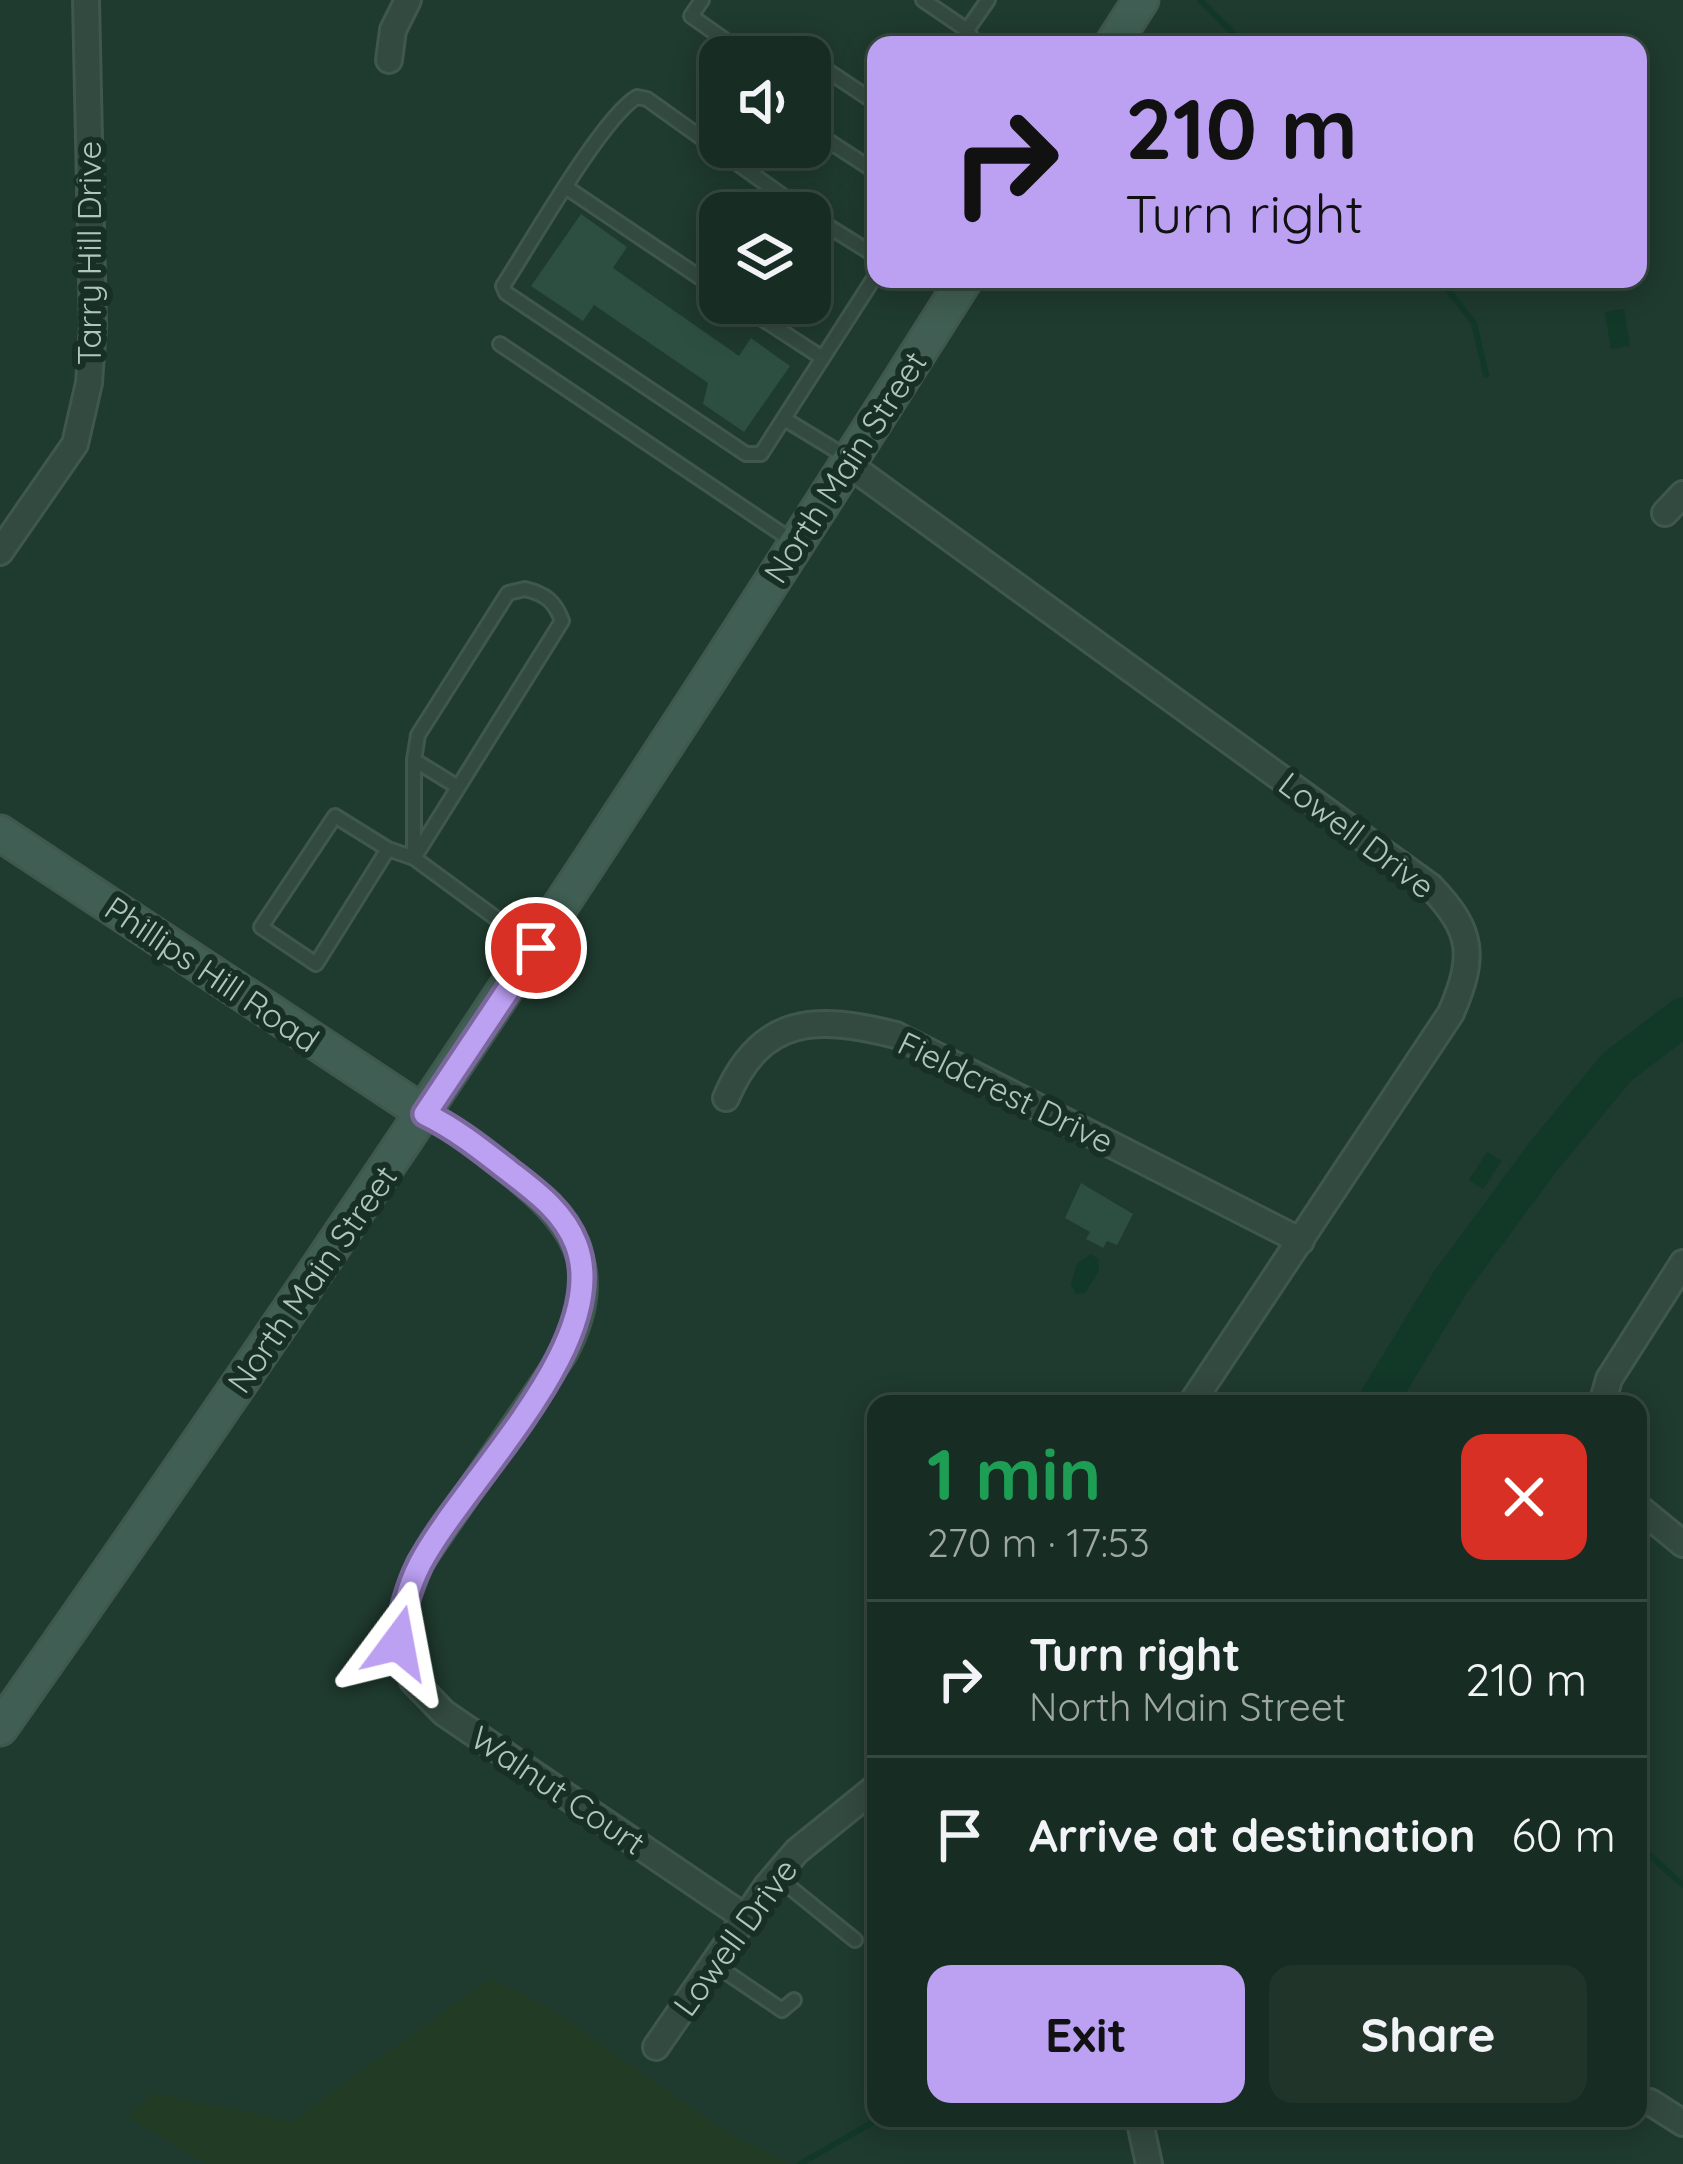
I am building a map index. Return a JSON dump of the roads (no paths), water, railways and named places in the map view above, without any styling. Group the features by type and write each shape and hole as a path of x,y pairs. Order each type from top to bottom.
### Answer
{"street":[{"name":"Tarry Hill Drive","path":"0,552 75,444 89,383 93,326 86,0"},
{"path":"389,60 393,30 408,0"},
{"path":"1118,36 1141,0"},
{"name":"North Main Street","path":"3,1718 425,1114 959,288"},
{"name":"Lowell Drive","path":"850,462 1431,887 1456,913 1468,944 1466,980 1451,1012 1197,1395"},
{"name":"Phillips Hill Road","path":"0,832 425,1114"},
{"name":"Fieldcrest Drive","path":"726,1098 738,1069 757,1046 778,1033 818,1024 859,1026 896,1035 1300,1241"},
{"name":"Walnut Court","path":"425,1114 460,1133 548,1202 575,1243 583,1293 576,1325 562,1354 421,1563 404,1602 398,1643 413,1681 444,1713 746,1918"},
{"path":"1605,1395 1609,1379 1683,1263"},
{"path":"1647,1514 1683,1544"},
{"name":"Lowell Drive","path":"656,2047 776,1876 797,1851 867,1794"},
{"path":"1650,2102 1683,2123"},
{"path":"1141,2127 1149,2164"}],"lane":[{"path":"702,0 691,16 719,36"},
{"path":"923,0 971,36"},
{"path":"967,30 988,0"},
{"path":"831,72 867,97"},
{"path":"778,192 647,99 637,97 624,104 503,286 506,293 746,454 761,454 786,420 867,288"},
{"path":"831,142 867,166"},
{"path":"567,188 699,277"},
{"path":"831,228 867,250"},
{"path":"770,324 821,357"},
{"path":"500,344 795,542"},
{"path":"786,420 850,462"},
{"path":"525,589 542,593 557,606 562,621 414,858 418,735 508,593 525,589"},
{"path":"414,760 458,787"},
{"path":"388,849 316,964 261,927 335,816 388,849 414,858 536,948"},
{"path":"776,1876 855,1940"},
{"path":"714,1964 782,2010 794,2000"}],"waterway":[{"path":"1200,0 1236,36"},
{"path":"1446,288 1474,323 1486,375"},
{"path":"1381,1395 1451,1281 1543,1157 1617,1067 1683,1017"},
{"path":"1647,1853 1683,1885"},
{"path":"800,2164 867,2125"}]}
